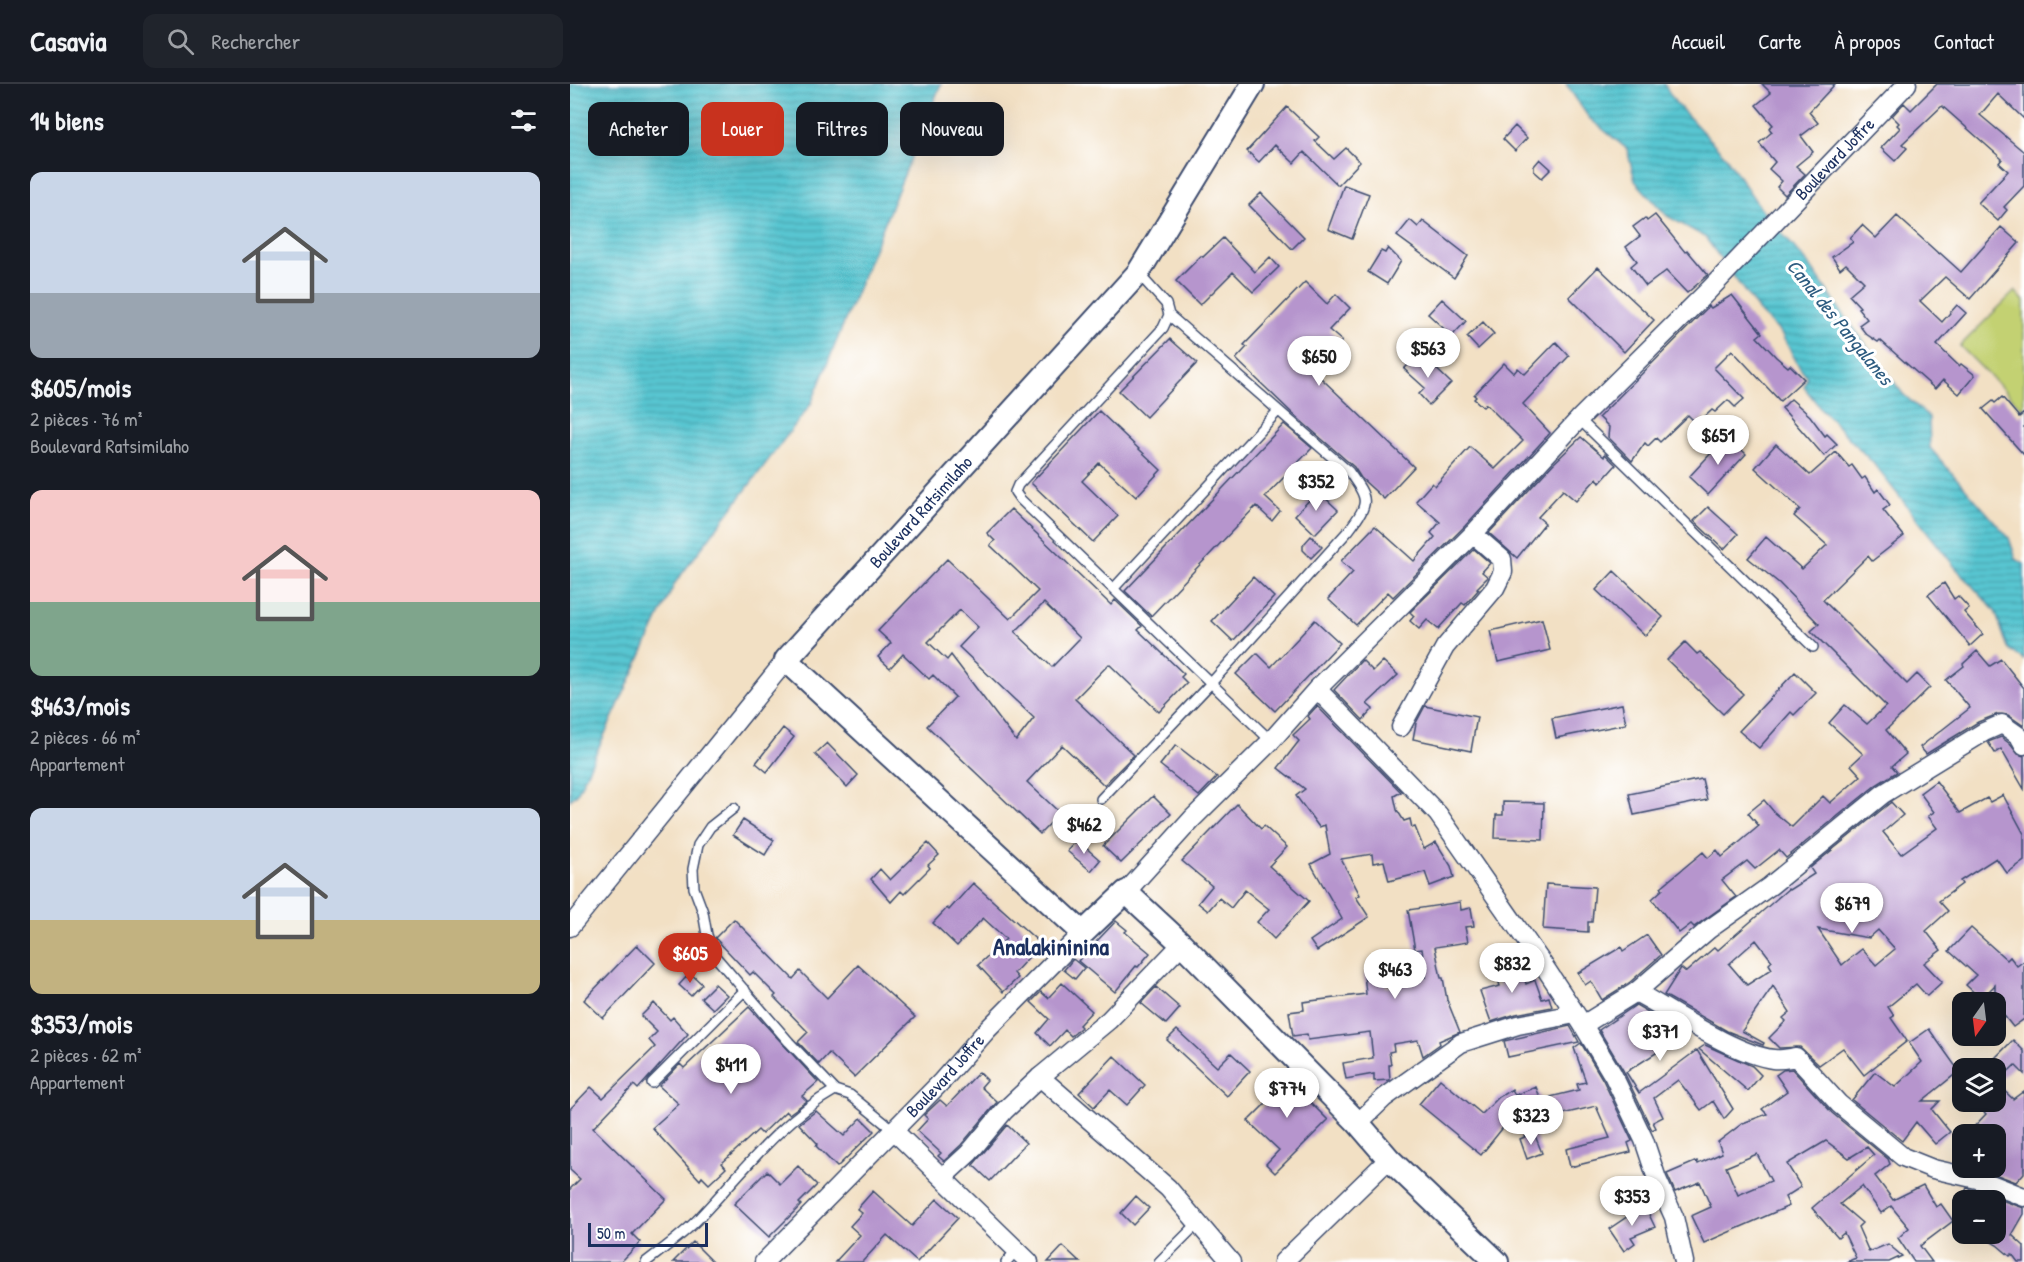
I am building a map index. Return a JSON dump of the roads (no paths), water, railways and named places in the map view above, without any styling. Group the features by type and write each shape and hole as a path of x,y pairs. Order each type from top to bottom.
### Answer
{"street":[{"name":"Boulevard Ratsimilaho","path":"570,927 786,660 1138,273 1252,84"},
{"name":"Boulevard Joffre","path":"764,1262 1083,933 1126,892 1192,819 1270,741 1366,638 1473,534 1579,419 1709,290 1786,207 1907,84"},
{"path":"1401,727 1445,648 1496,588 1503,572 1502,559 1473,534"},
{"path":"786,660 1083,933"},
{"path":"1317,689 1438,814 1579,1020 1612,1075 1644,1140 1657,1179 1674,1216 1684,1262"},
{"path":"1358,1123 1384,1098 1461,1043 1518,1025 1579,1020 1636,992 1708,930 1770,886 1882,794 1984,732 2002,724 2019,736 2024,745"},
{"path":"1126,892 1182,944 1358,1123 1389,1159 1497,1262"},
{"path":"943,1177 969,1153 1004,1111 1040,1077 1109,1020 1182,944"},
{"path":"1636,992 1731,1044 1756,1055 1775,1059 1796,1057 1839,1104 1903,1157 1933,1168 1981,1180 2024,1197"},
{"path":"1040,1077 1168,1188 1231,1262"},
{"path":"893,1130 943,1177 1017,1258"},
{"path":"1283,1262 1389,1159"}],"lane":[{"path":"1101,800 1212,682 1349,530 1364,510 1364,493 1349,472 1169,315 1166,304 1138,273"},
{"path":"1169,315 1163,328 1018,485 1016,492 1020,499 1212,682 1270,741"},
{"path":"1114,588 1278,411"},
{"path":"1579,419 1813,647"},
{"path":"734,808 710,827 698,845 693,869 694,888 714,955 789,1042 835,1090 850,1095 893,1130"},
{"path":"652,1083 746,990"},
{"path":"646,1262 697,1220 775,1136 818,1100 835,1090"},
{"path":"1159,1262 1198,1224"}],"water":[{"path":"570,84 941,84 934,102 900,102 900,156 912,156 811,404 675,583 577,794 570,800"},
{"name":"Canal des Pangalanes","path":"1566,84 1664,84 1675,102 1726,157 1761,209 1811,267 1903,394 1929,417 1930,448 2009,538 2016,559 2024,564 2024,660 2008,648 1995,611 1955,567 1873,463 1822,410 1804,387 1807,377 1780,332 1761,314 1705,237 1667,216 1635,181 1627,149 1589,118"}],"district":[{"name":"Analakininina","path":"1051,947"}]}
